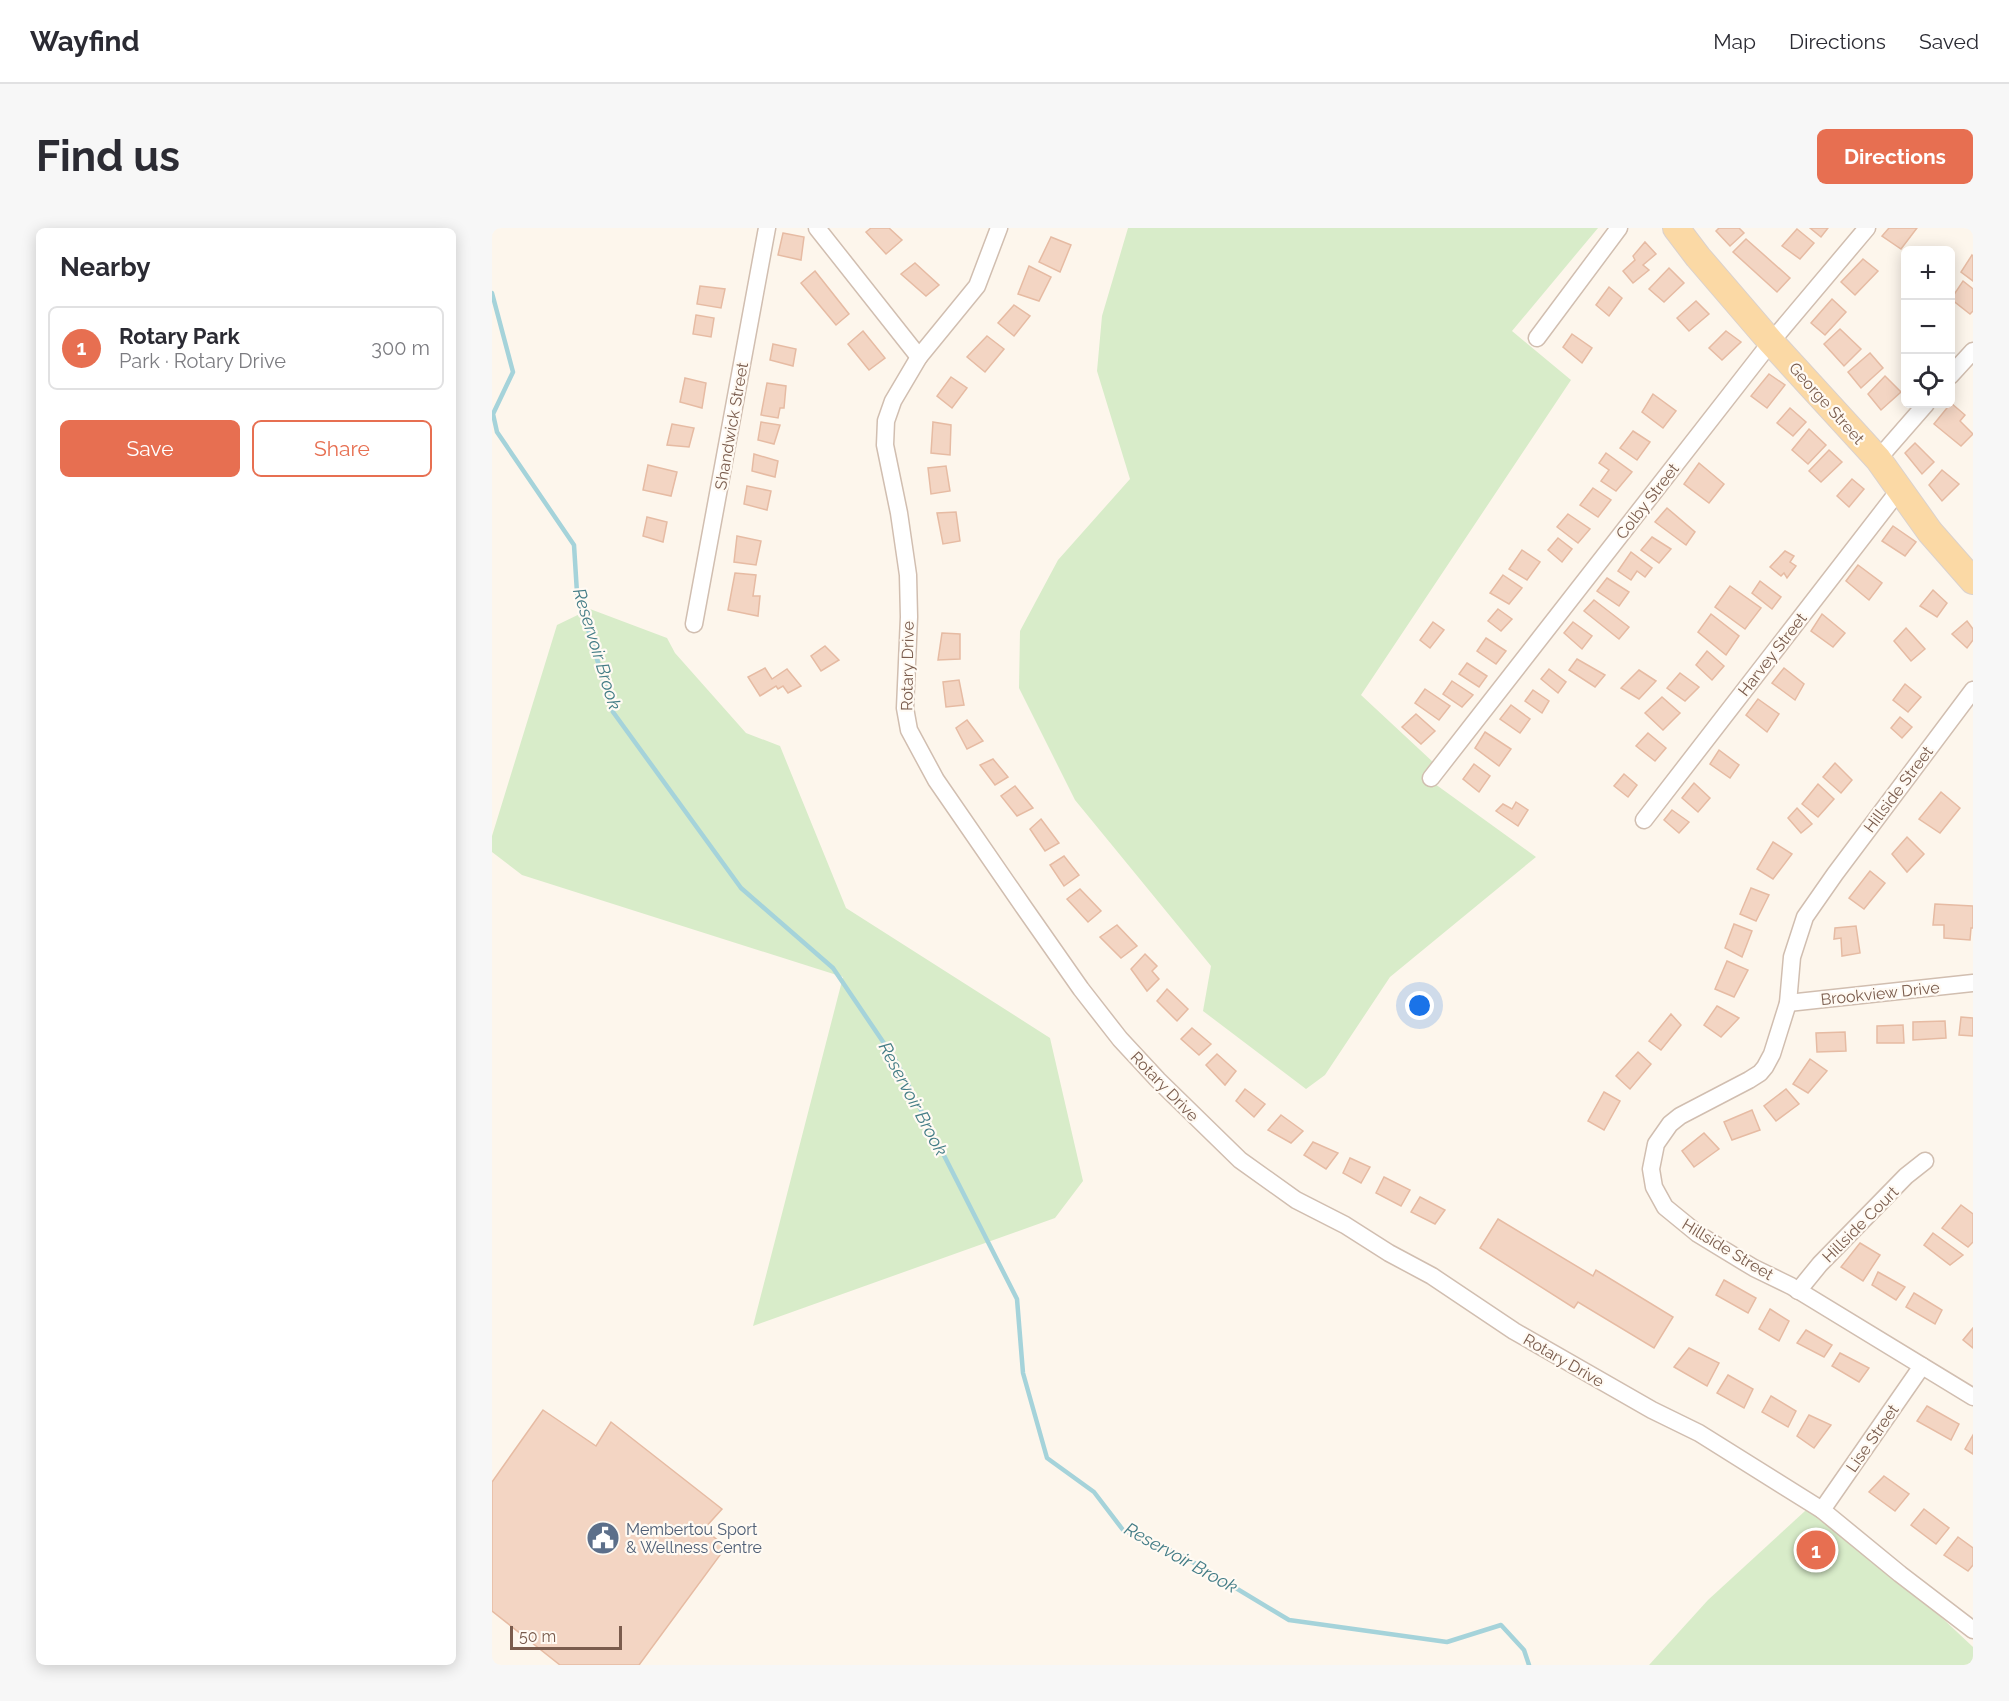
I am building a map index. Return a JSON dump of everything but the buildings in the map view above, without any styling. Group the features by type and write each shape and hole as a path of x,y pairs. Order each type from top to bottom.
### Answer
{"main road":[{"name":"George Street","path":"1676,228 1771,342 1878,459 1930,532 1973,581"}],"street":[{"name":"Shandwick Street","path":"694,624 767,228"},
{"path":"817,228 920,357"},
{"name":"Rotary Drive","path":"999,228 977,286 920,357 890,408 884,435 908,575 906,719 913,739 936,780 1098,1011 1146,1068 1240,1160 1279,1189 1431,1276 1520,1335 1652,1410 1699,1433 1822,1510 1973,1630"},
{"path":"1537,338 1620,228"},
{"name":"Colby Street","path":"1431,778 1771,342 1867,228"},
{"path":"1955,371 1973,351"},
{"path":"1878,459 1923,408"},
{"name":"Harvey Street","path":"1644,820 1900,489"},
{"name":"Hillside Street","path":"1973,690 1805,917 1792,957 1788,1003 1772,1054 1765,1067 1743,1084 1680,1116 1670,1124 1656,1144 1651,1169 1656,1191 1672,1214 1726,1252 1798,1291 1973,1397"},
{"name":"Brookview Drive","path":"1788,1003 1973,984"},
{"name":"Hillside Court","path":"1798,1291 1820,1264 1906,1176 1925,1161"},
{"name":"Lise Street","path":"1822,1510 1922,1366"}],"green space":[{"path":"1128,228 1598,228 1512,331 1571,380 1361,695 1434,763 1424,776 1536,857 1390,977 1325,1075 1306,1089 1203,1011 1211,966 1075,800 1019,688 1020,631 1058,560 1130,479 1097,371 1102,316"},
{"path":"590,609 667,638 675,653 746,733 780,746 846,908 1050,1038 1083,1181 1055,1218 753,1326 843,977 522,875 492,852 492,836 557,625"},
{"path":"1817,1500 1973,1647 1973,1665 1649,1665 1708,1600"}],"waterway":[{"name":"Reservoir Brook","path":"492,293 513,372 493,414 497,432 574,545 577,593 613,712 741,888 833,968 896,1061 1017,1299 1023,1373 1047,1458 1094,1492 1123,1530 1181,1555 1289,1620 1447,1642 1501,1625 1524,1650 1529,1665"}],"place":[{"name":"Membertou Sport & Wellness Centre","path":"603,1538"},
{"name":"Rotary Park","path":"1816,1550"}]}
